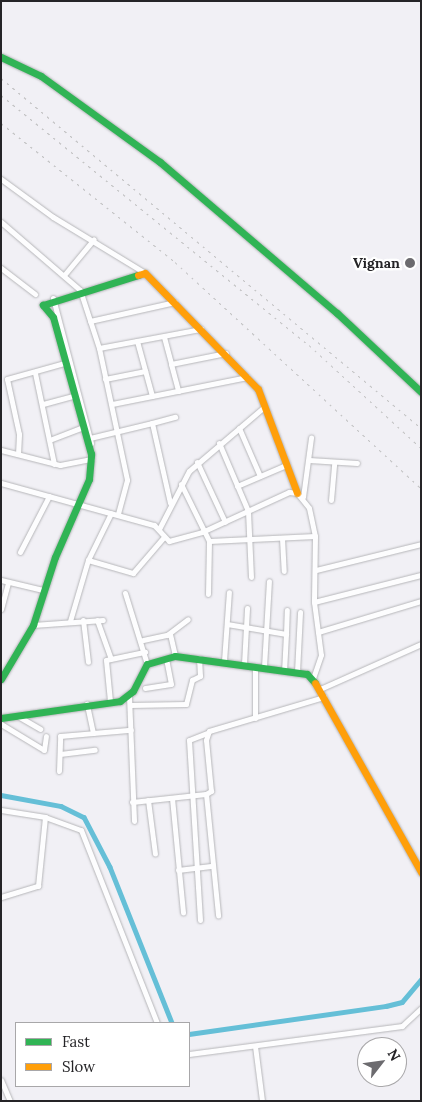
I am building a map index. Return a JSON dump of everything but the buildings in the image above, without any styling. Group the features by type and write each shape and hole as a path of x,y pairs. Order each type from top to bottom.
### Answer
{"street":[{"path":"1,57 41,76 160,162 337,313 421,392"},
{"path":"2,181 53,217 94,239 144,273 204,329 226,353 246,377 265,406 286,465 300,495 315,536 316,570 314,602 321,655 313,678"},
{"path":"1,222 65,274 80,290 99,348 118,431 128,486 118,514"},
{"path":"65,274 94,239"},
{"path":"1,268 35,294"},
{"path":"1,679 33,625 43,590 82,504 91,456 90,438 64,363 53,317 44,305 54,298 144,273"},
{"path":"54,298 82,428 91,456"},
{"path":"90,321 176,302"},
{"path":"99,348 204,329"},
{"path":"164,337 178,391"},
{"path":"137,342 152,396"},
{"path":"171,364 226,353"},
{"path":"18,454 19,434 4,379 35,373 64,363"},
{"path":"106,379 145,371"},
{"path":"35,373 52,439 54,464"},
{"path":"112,404 246,377"},
{"path":"43,404 76,395"},
{"path":"159,529 170,502 197,462 265,406"},
{"path":"90,438 175,417"},
{"path":"152,423 170,502"},
{"path":"52,439 82,428"},
{"path":"239,428 260,476"},
{"path":"300,495 309,460 311,438"},
{"path":"219,443 248,511 251,577"},
{"path":"1,450 54,464 91,456"},
{"path":"309,460 358,462"},
{"path":"197,462 225,522"},
{"path":"331,500 334,462"},
{"path":"237,486 286,465"},
{"path":"1,483 118,514 159,529 163,538"},
{"path":"181,484 202,532 209,541 208,594"},
{"path":"163,538 173,540 202,532 289,492 300,495"},
{"path":"20,552 49,496"},
{"path":"70,621 88,560 111,512"},
{"path":"209,541 315,536"},
{"path":"88,560 133,573 163,538"},
{"path":"282,538 284,571"},
{"path":"316,570 421,544"},
{"path":"314,602 421,576"},
{"path":"1,580 43,590"},
{"path":"264,667 269,581"},
{"path":"1,608 8,582"},
{"path":"224,662 229,592"},
{"path":"125,593 143,640 147,664 129,696 134,821"},
{"path":"318,632 421,601"},
{"path":"244,664 248,608"},
{"path":"284,670 287,610"},
{"path":"297,672 300,612"},
{"path":"143,640 170,634 188,619"},
{"path":"83,620 88,662"},
{"path":"33,625 100,620 111,659"},
{"path":"227,624 286,634"},
{"path":"170,634 175,656"},
{"path":"320,689 421,644"},
{"path":"110,701 105,665 111,659 145,652"},
{"path":"147,664 175,656 199,658 297,672 313,678 421,872"},
{"path":"145,688 171,684 166,658"},
{"path":"130,705 186,704 192,680 200,676 199,658"},
{"path":"255,666 255,718"},
{"path":"1,718 87,703 110,701 129,696"},
{"path":"200,920 190,796 189,740 324,697"},
{"path":"87,703 94,733"},
{"path":"16,715 40,729"},
{"path":"1,724 44,750 46,736"},
{"path":"59,771 60,736 131,730"},
{"path":"132,802 206,794 211,791 207,733"},
{"path":"60,754 95,750"},
{"path":"206,794 218,915"},
{"path":"172,798 183,912"},
{"path":"148,800 155,854"},
{"path":"1,810 45,817 72,824 86,835 157,1022"},
{"path":"1,896 38,886 45,817"},
{"path":"178,870 213,866"},
{"path":"190,1054 402,1026 421,1008"},
{"path":"255,1046 262,1101"},
{"path":"1,1080 10,1101"}],"waterway":[{"path":"1,795 61,806 84,817 110,867 172,1022"},
{"path":"190,1034 386,1006 402,1002 421,979"}],"railway":[{"path":"1,78 421,428"},
{"path":"1,95 309,345 421,448"},
{"path":"1,123 175,262 421,488"}],"traffic: fast":[{"path":"1,57 41,76 160,162 337,313 421,392"},
{"path":"1,679 33,625 55,557 89,479 91,454 53,317 43,305 138,275"},
{"path":"1,718 120,701 133,691 147,664 175,656 307,674 315,683"}],"traffic: slow":[{"path":"138,275 145,273 258,389 297,493"},
{"path":"315,683 421,872"}],"place":[{"name":"Vignan","path":"410,263"}]}
